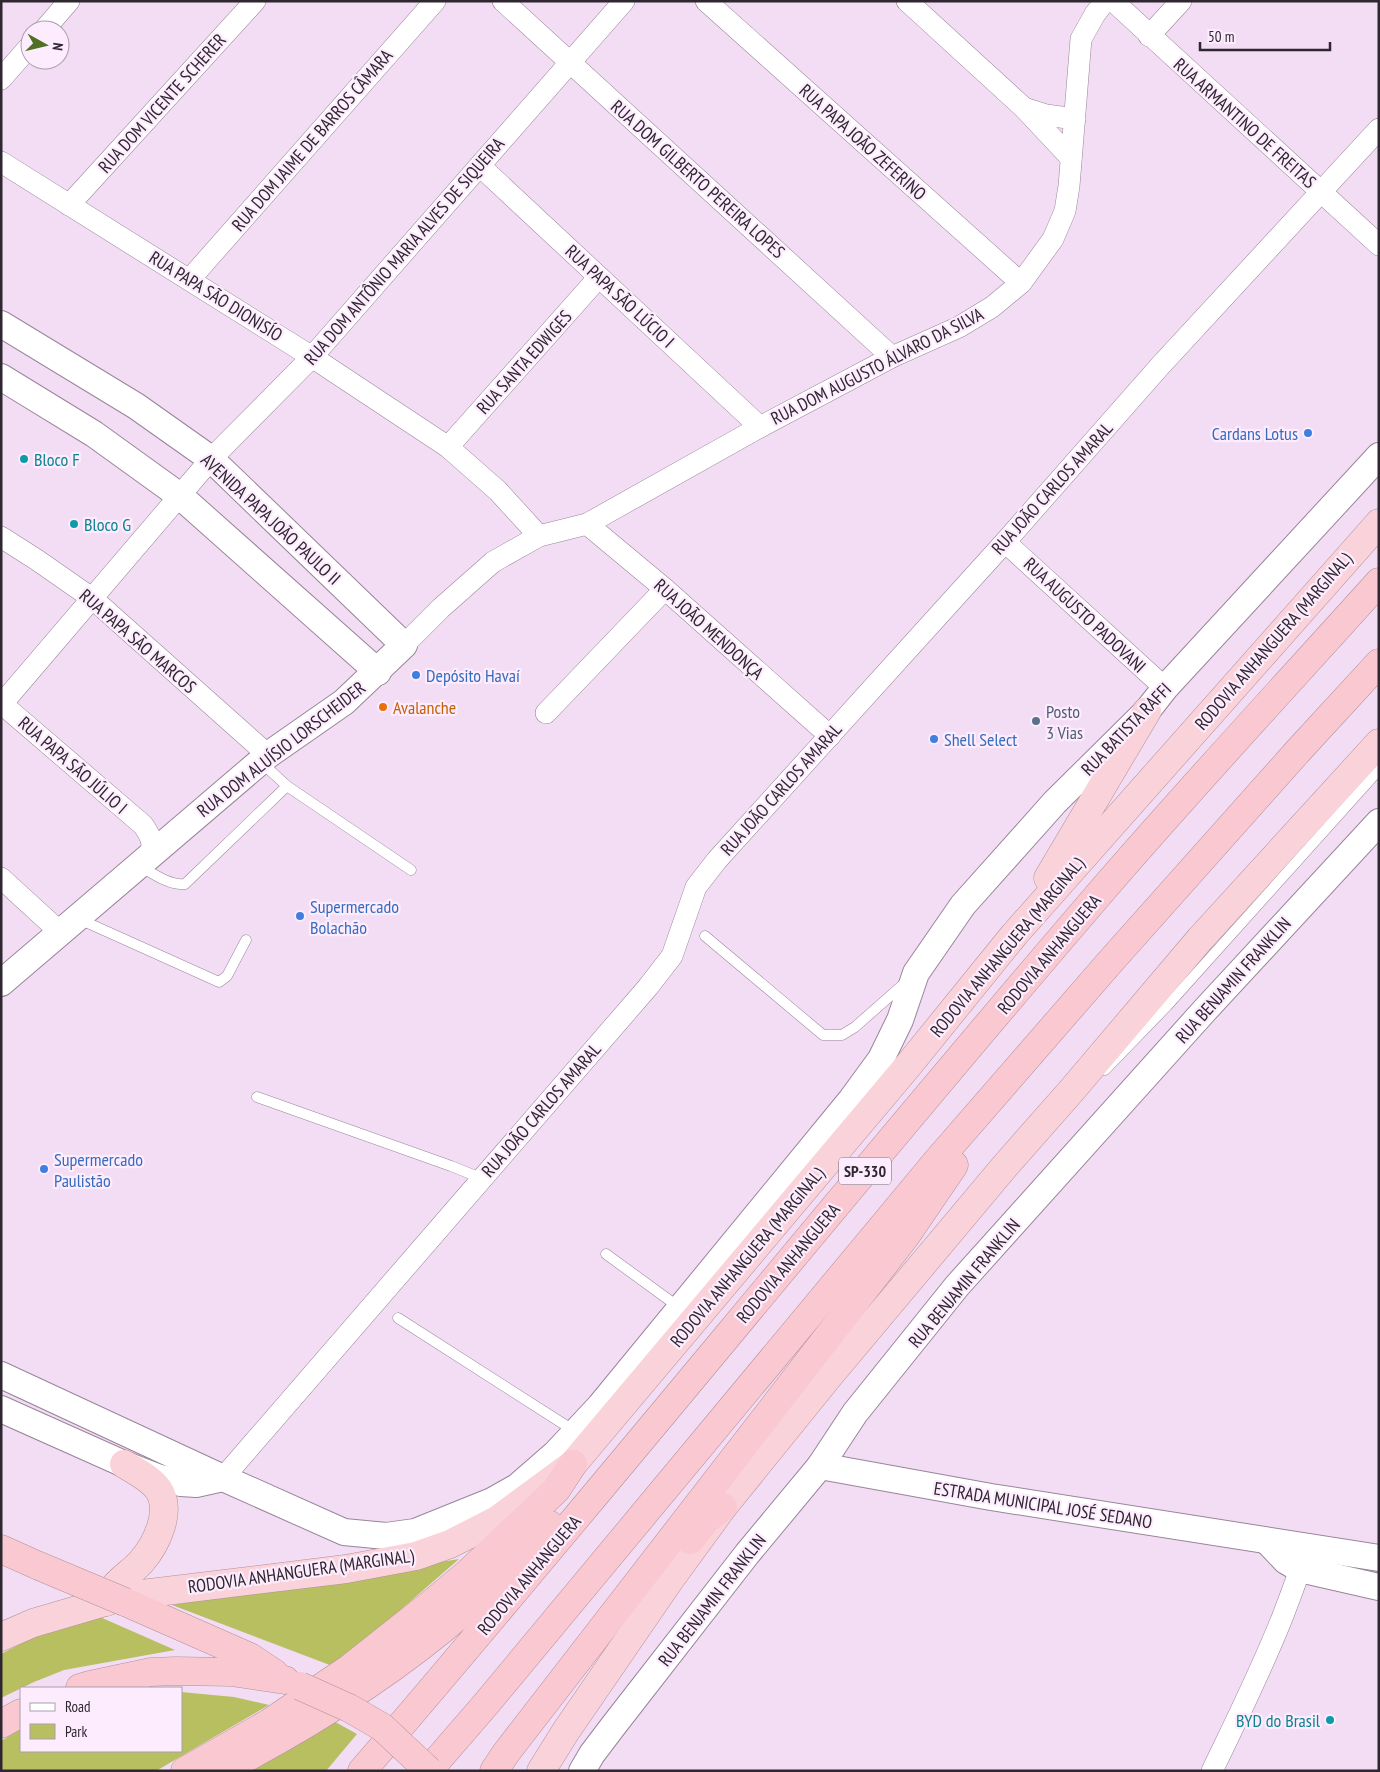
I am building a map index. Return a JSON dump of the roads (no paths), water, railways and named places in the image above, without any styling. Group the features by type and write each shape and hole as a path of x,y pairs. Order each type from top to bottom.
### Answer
{"highway":[{"name":"RODOVIA ANHANGUERA (MARGINAL)","path":"1,1637 33,1623 125,1596 346,1569 416,1556 450,1544 497,1520 573,1464 907,1067 1014,934 1379,523"},
{"name":"RODOVIA ANHANGUERA","path":"362,1771 495,1616 669,1405 1107,885 1379,582"},
{"name":"SP-330","path":"429,1771 937,1161 1298,750 1379,663"},
{"path":"1014,934 1148,711"},
{"path":"541,1771 669,1581 723,1507 1005,1166 1200,939 1379,744"},
{"path":"494,1771 512,1745 905,1237 966,1148 1110,962"},
{"path":"221,1771 258,1752 363,1688 420,1648 466,1610 669,1405"},
{"path":"106,1602 113,1587 140,1563 153,1546 160,1530 164,1512 159,1490 154,1484 124,1464"},
{"path":"185,1771 269,1723 350,1668 469,1572 556,1490 573,1464"},
{"path":"516,1771 682,1549 707,1519 723,1507"},
{"path":"1,1549 250,1657 285,1680 349,1708 382,1727 429,1771"},
{"path":"83,1687 151,1672 176,1671 231,1672 285,1680"},
{"path":"1,1724 20,1714"}],"street":[{"path":"52,20 68,1"},
{"name":"RUA DOM VICENTE SCHERER","path":"69,204 255,1"},
{"name":"RUA DOM JAIME DE BARROS CÂMARA","path":"190,279 435,1"},
{"name":"RUA DOM GILBERTO PEREIRA LOPES","path":"503,1 892,357"},
{"name":"RUA DOM ANTÔNIO MARIA ALVES DE SIQUEIRA","path":"2,705 211,459 312,357 624,1"},
{"name":"RUA PAPA JOÃO ZEFERINO","path":"706,1 1021,283"},
{"path":"907,1 1024,108 1071,158"},
{"name":"RUA DOM AUGUSTO ÁLVARO DA SILVA","path":"539,536 587,524 760,427 892,357 958,327 992,307 1021,283 1053,239 1065,211 1081,39 1091,20 1105,1"},
{"name":"RUA ARMANTINO DE FREITAS","path":"1113,1 1379,245"},
{"path":"1149,36 1181,1"},
{"path":"1,79 20,57"},
{"path":"1024,108 1046,115 1075,119"},
{"name":"RUA JOÃO CARLOS AMARAL","path":"223,1478 481,1178 648,988 672,956 696,887 717,860 1005,542 1167,359 1379,128"},
{"name":"RUA PAPA SÃO DIONISÍO","path":"1,162 190,279 448,447 498,491 539,536"},
{"name":"RUA PAPA SÃO LÚCIO I","path":"480,166 760,427"},
{"name":"RUA SANTA EDWIGES","path":"448,447 599,276"},
{"name":"AVENIDA PAPA JOÃO PAULO II","path":"1,324 136,406 211,459 404,645"},
{"path":"1,377 94,434 180,496 378,672"},
{"name":"RUA BATISTA RAFFI","path":"1,1375 344,1532 386,1536 415,1532 492,1501 517,1487 577,1432 600,1406 851,1100 881,1059 900,1020 916,973 963,905 1056,802 1148,711 1165,688 1379,456"},
{"name":"RUA JOÃO MENDONÇA","path":"587,524 665,589 830,736"},
{"name":"RUA DOM ALUÍSIO LORSCHEIDER","path":"1,983 264,758 344,702 378,672 441,608 493,562 539,536"},
{"name":"RUA PAPA SÃO MARCOS","path":"1,537 93,599 264,758"},
{"name":"RUA AUGUSTO PADOVANI","path":"1005,542 1165,688"},
{"path":"546,713 665,589"},
{"name":"RUA PAPA SÃO JÚLIO I","path":"2,705 143,825 151,835 152,842 145,860"},
{"name":"RUA BENJAMIN FRANKLIN","path":"582,1771 614,1725 741,1562 820,1466 855,1413 957,1286 1205,1010 1379,822"},
{"name":"RUA PAPA SÃO JÚLIO I","path":"143,825 158,832 174,834"},
{"path":"1,878 69,925"},
{"path":"1,1409 160,1478 196,1484 223,1478"},
{"name":"ESTRADA MUNICIPAL JOSÉ SEDANO","path":"820,1466 991,1497 1267,1541 1286,1561 1303,1558 1379,1558"},
{"path":"1212,1771 1274,1639 1303,1558"},
{"name":"ESTRADA MUNICIPAL JOSÉ SEDANO","path":"1303,1558 1379,1587"}],"lane":[{"path":"264,758 287,786 411,870"},
{"path":"1072,1090 1107,1069 1168,1006 1379,770"},
{"path":"145,860 156,875 178,885 185,884 287,786"},
{"path":"69,925 219,982 227,976 246,940"},
{"path":"705,936 823,1035 842,1035 855,1027 916,973"},
{"path":"257,1098 481,1178"},
{"path":"606,1254 680,1308"},
{"path":"398,1318 577,1432"}],"place":[{"name":"Cardans Lotus","path":"1308,433"},
{"name":"Bloco F","path":"24,459"},
{"name":"Bloco G","path":"74,524"},
{"name":"Depósito Havaí","path":"416,675"},
{"name":"Avalanche","path":"383,707"},
{"name":"Posto 3 Vias","path":"1036,721"},
{"name":"Shell Select","path":"934,739"},
{"name":"Supermercado Bolachão","path":"300,916"},
{"name":"Supermercado Paulistão","path":"44,1169"},
{"name":"BYD do Brasil","path":"1330,1720"}]}
